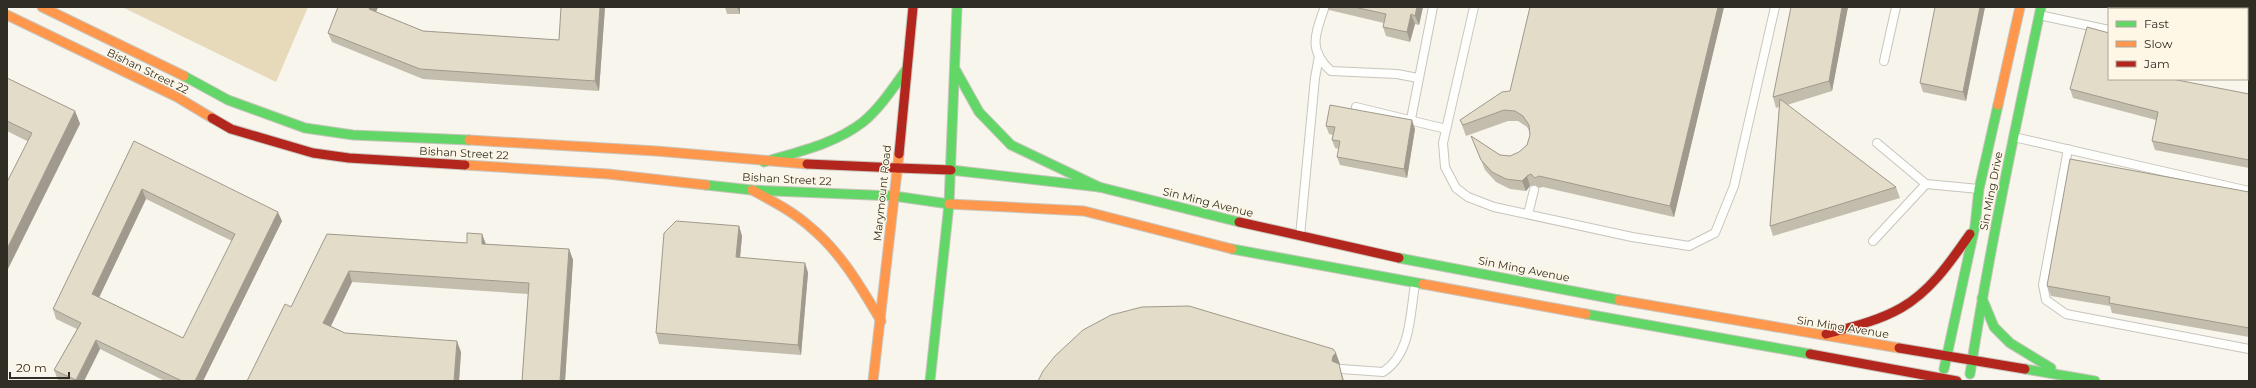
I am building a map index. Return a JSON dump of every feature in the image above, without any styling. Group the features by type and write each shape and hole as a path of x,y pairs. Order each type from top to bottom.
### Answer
{"main road":[{"name":"Bishan Street 22","path":"42,7 188,78 228,100 305,128 353,135 657,151 764,162 951,170"},
{"name":"Marymount Road","path":"873,381 898,168 913,7"},
{"path":"930,381 949,204 957,7"},
{"name":"Sin Ming Drive","path":"1968,381 1973,360 1982,297 1991,191 2030,10"},
{"name":"Sin Ming Drive","path":"1942,378 1975,226 1991,191 2030,10"},
{"name":"Bishan Street 22","path":"7,15 177,97 231,129 313,153 350,158 615,174 752,190 894,196 949,204"},
{"path":"955,69 979,112 1011,145 1099,187"},
{"path":"764,162 819,144 856,127 883,101 906,70"},
{"name":"Sin Ming Avenue","path":"951,170 1099,187 1300,237 1471,272 1821,336 2095,381"},
{"path":"752,190 798,216 829,246 856,281 881,321"},
{"path":"949,204 1084,212 1241,250 1957,381"},
{"path":"1821,336 1880,317 1912,301 1947,265 1975,226"},
{"path":"1982,297 1989,319 2010,343 2048,367 2073,378"}],"lane":[{"path":"1411,119 1433,7"},
{"path":"1474,7 1443,143 1445,167 1456,188 1480,202 1528,214 1632,237 1689,246 1715,233 1734,186 1775,7"},
{"path":"1884,60 1896,7"},
{"path":"1324,9 1315,36 1316,52 1329,69 1334,72 1397,74 1418,78"},
{"path":"2030,10 2108,30"},
{"path":"1300,237 1315,78 1319,56"},
{"path":"1356,107 1411,119 1446,129"},
{"path":"2003,134 2249,191"},
{"path":"1877,143 1926,184 1991,191"},
{"path":"2068,149 2043,285 2046,300 2066,314 2249,349"},
{"path":"1873,241 1926,184"},
{"path":"1528,214 1534,190"},
{"path":"1341,369 1383,372 1397,360 1403,349 1415,282"}],"shaded area":[{"path":"122,7 308,7 276,82"}],"building":[{"path":"338,7 370,7 369,9 423,31 559,40 561,7 600,7 595,81 420,69 328,33"},
{"path":"1354,7 1417,7 1415,16 1411,14 1407,32 1383,27 1386,14"},
{"path":"1530,7 1718,7 1670,206 1539,176 1535,178 1531,174 1522,181 1506,179 1492,172 1481,160 1471,136 1500,155 1510,156 1519,152 1527,145 1530,135 1529,125 1523,116 1515,111 1504,110 1463,125 1460,120 1502,92 1510,91"},
{"path":"1791,7 1842,7 1829,81 1773,97"},
{"path":"1935,7 1980,7 1963,92 1920,83"},
{"path":"2127,7 2249,7 2249,30 2248,8"},
{"path":"2087,27 2108,33 2108,80 2177,80 2249,94 2249,160 2152,141 2158,112 2070,89"},
{"path":"7,78 75,111 7,249 7,182 32,133 7,121"},
{"path":"1780,99 1896,187 1770,226"},
{"path":"1330,105 1412,120 1404,169 1337,157 1340,141 1332,140 1335,127 1326,126"},
{"path":"134,141 278,212 195,381 182,381 96,340 76,380 54,370 81,323 53,309","holes":["142,189 235,234 183,338 92,294"]},
{"path":"2070,159 2249,192 2249,328 2109,303 2110,297 2047,286"},
{"path":"676,221 739,226 736,257 805,263 798,345 656,333 664,233"},
{"path":"467,233 482,234 482,244 569,249 560,381 522,381 529,283 349,271 323,323 345,333 457,341 454,381 247,381 285,304 291,307 327,234 467,243"},
{"path":"1189,306 1333,349 1336,353 1333,356 1332,361 1339,364 1343,381 1038,381 1043,371 1055,356 1083,330 1111,315 1142,307"}],"traffic: fast":[{"path":"930,381 949,204 957,7"},
{"path":"1970,374 1994,236 2041,7"},
{"path":"955,69 979,112 1011,145 1099,187"},
{"path":"764,162 828,142 852,130 863,122 886,98 906,70"},
{"path":"184,76 228,100 305,128 353,135 469,140"},
{"path":"1944,369 1975,226 1979,189 1998,105"},
{"path":"951,170 1099,187 1239,222"},
{"path":"706,185 752,190 894,196"},
{"path":"894,196 949,204"},
{"path":"1232,249 1423,284"},
{"path":"1399,258 1619,300"},
{"path":"1982,298 1994,327 2010,343 2051,368"},
{"path":"1586,314 1810,354"},
{"path":"2025,369 2095,381"}],"traffic: slow":[{"path":"42,7 184,76"},
{"path":"1998,105 2020,7"},
{"path":"7,15 177,97 212,118"},
{"path":"469,140 656,151 807,164"},
{"path":"873,381 899,154"},
{"path":"465,165 608,174 706,185"},
{"path":"752,190 782,206 796,216 831,247 866,295 881,321"},
{"path":"949,204 1084,211 1232,249"},
{"path":"1423,284 1586,314"},
{"path":"1619,300 1899,348"}],"traffic: jam":[{"path":"899,154 913,7"},
{"path":"212,118 231,129 313,153 349,158 465,165"},
{"path":"807,164 898,168"},
{"path":"898,168 951,170"},
{"path":"1239,222 1399,258"},
{"path":"1826,334 1883,317 1912,301 1940,275 1970,234"},
{"path":"1899,348 2025,369"},
{"path":"1810,354 1957,381"}]}
